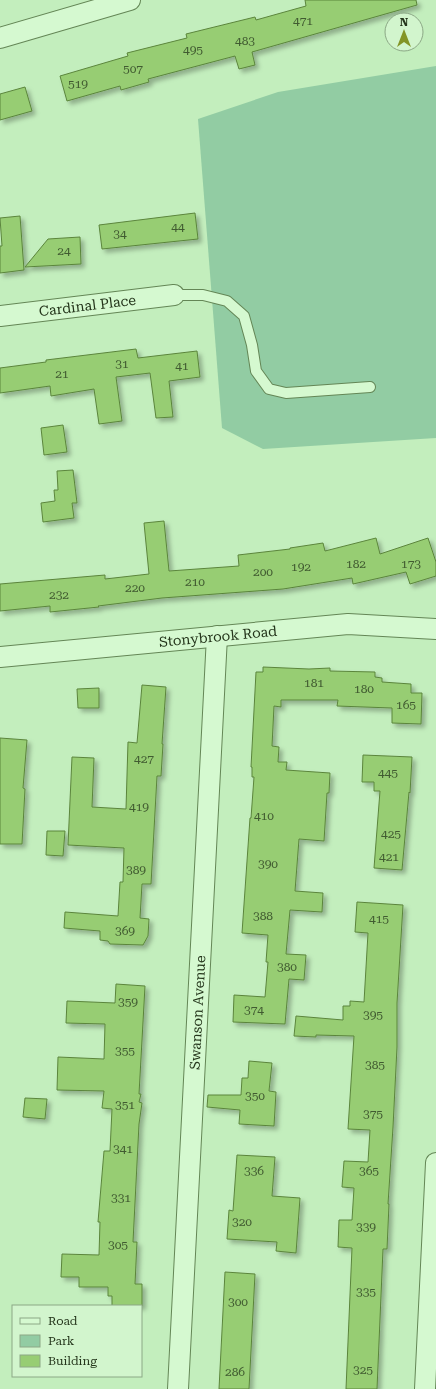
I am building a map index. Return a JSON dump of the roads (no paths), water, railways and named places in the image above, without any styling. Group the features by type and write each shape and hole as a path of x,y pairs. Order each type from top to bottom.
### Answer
{"street":[{"path":"0,38 130,0"},
{"name":"Cardinal Place","path":"0,316 174,295"},
{"name":"Stonybrook Road","path":"0,657 348,624 436,629"},
{"name":"Swanson Avenue","path":"178,1389 217,636"},
{"path":"424,1389 436,1163"}],"lane":[{"path":"174,295 203,295 227,301 244,316 252,345 256,371 269,388 286,393 370,387"}]}
